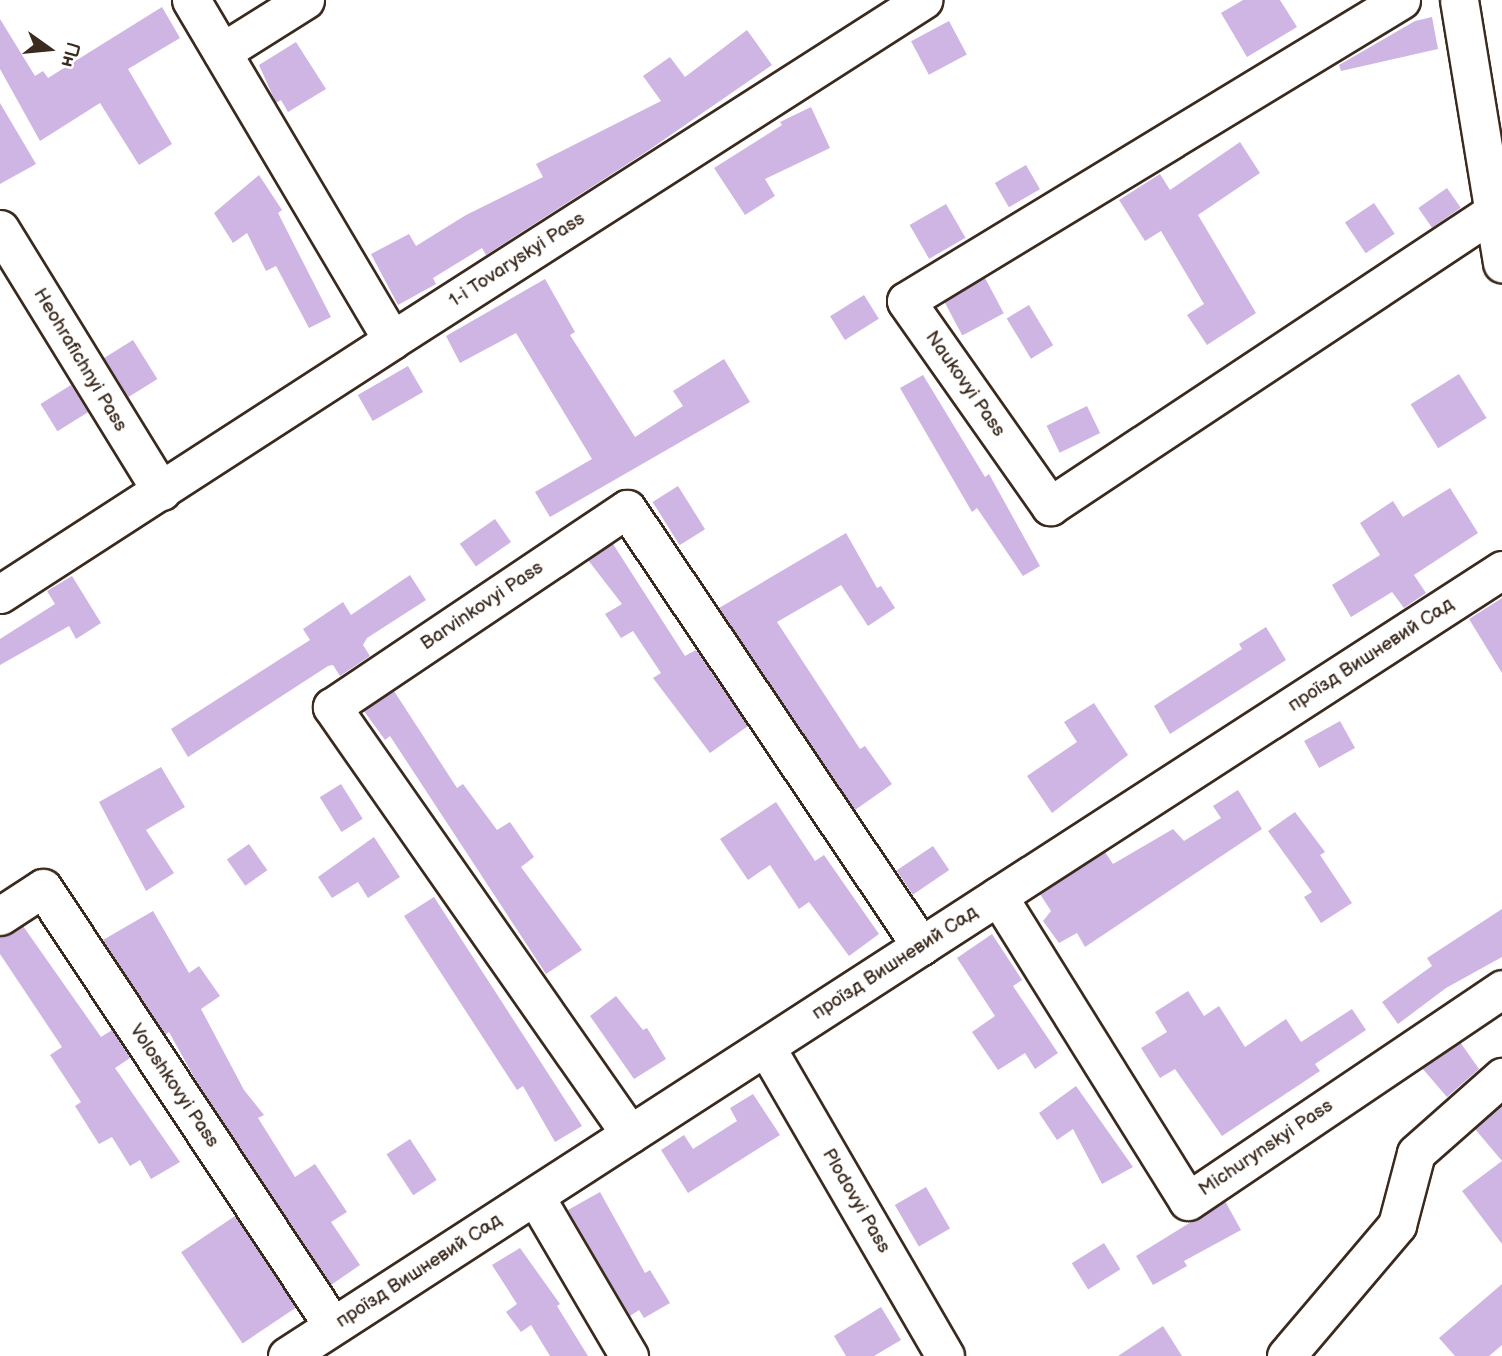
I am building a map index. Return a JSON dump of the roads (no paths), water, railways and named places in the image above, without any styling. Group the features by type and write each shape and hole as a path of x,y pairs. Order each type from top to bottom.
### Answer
{"street":[{"path":"0,594 392,340 191,0"},
{"path":"222,52 305,0"},
{"name":"1-i Tovaryskyi Pass","path":"392,340 923,0"},
{"name":"Naukovyi Pass","path":"1401,0 906,301 1050,506 1493,212"},
{"path":"1459,0 1490,113 1493,212 1502,260"},
{"name":"Heohrafichnyi Pass","path":"0,229 160,491"},
{"name":"Barvinkovyi Pass","path":"630,1134 332,707 626,509 921,946"},
{"name":"проїзд Вишневий Сад","path":"288,1356 1502,570"},
{"name":"Voloshkovyi Pass","path":"0,916 43,888 333,1326"},
{"name":"Michurynskyi Pass","path":"998,896 1188,1200 1502,989"},
{"name":"Plodovyi Pass","path":"765,1047 946,1356"},
{"path":"1286,1356 1397,1225 1416,1153 1502,1076"},
{"path":"535,1196 629,1356"}]}
